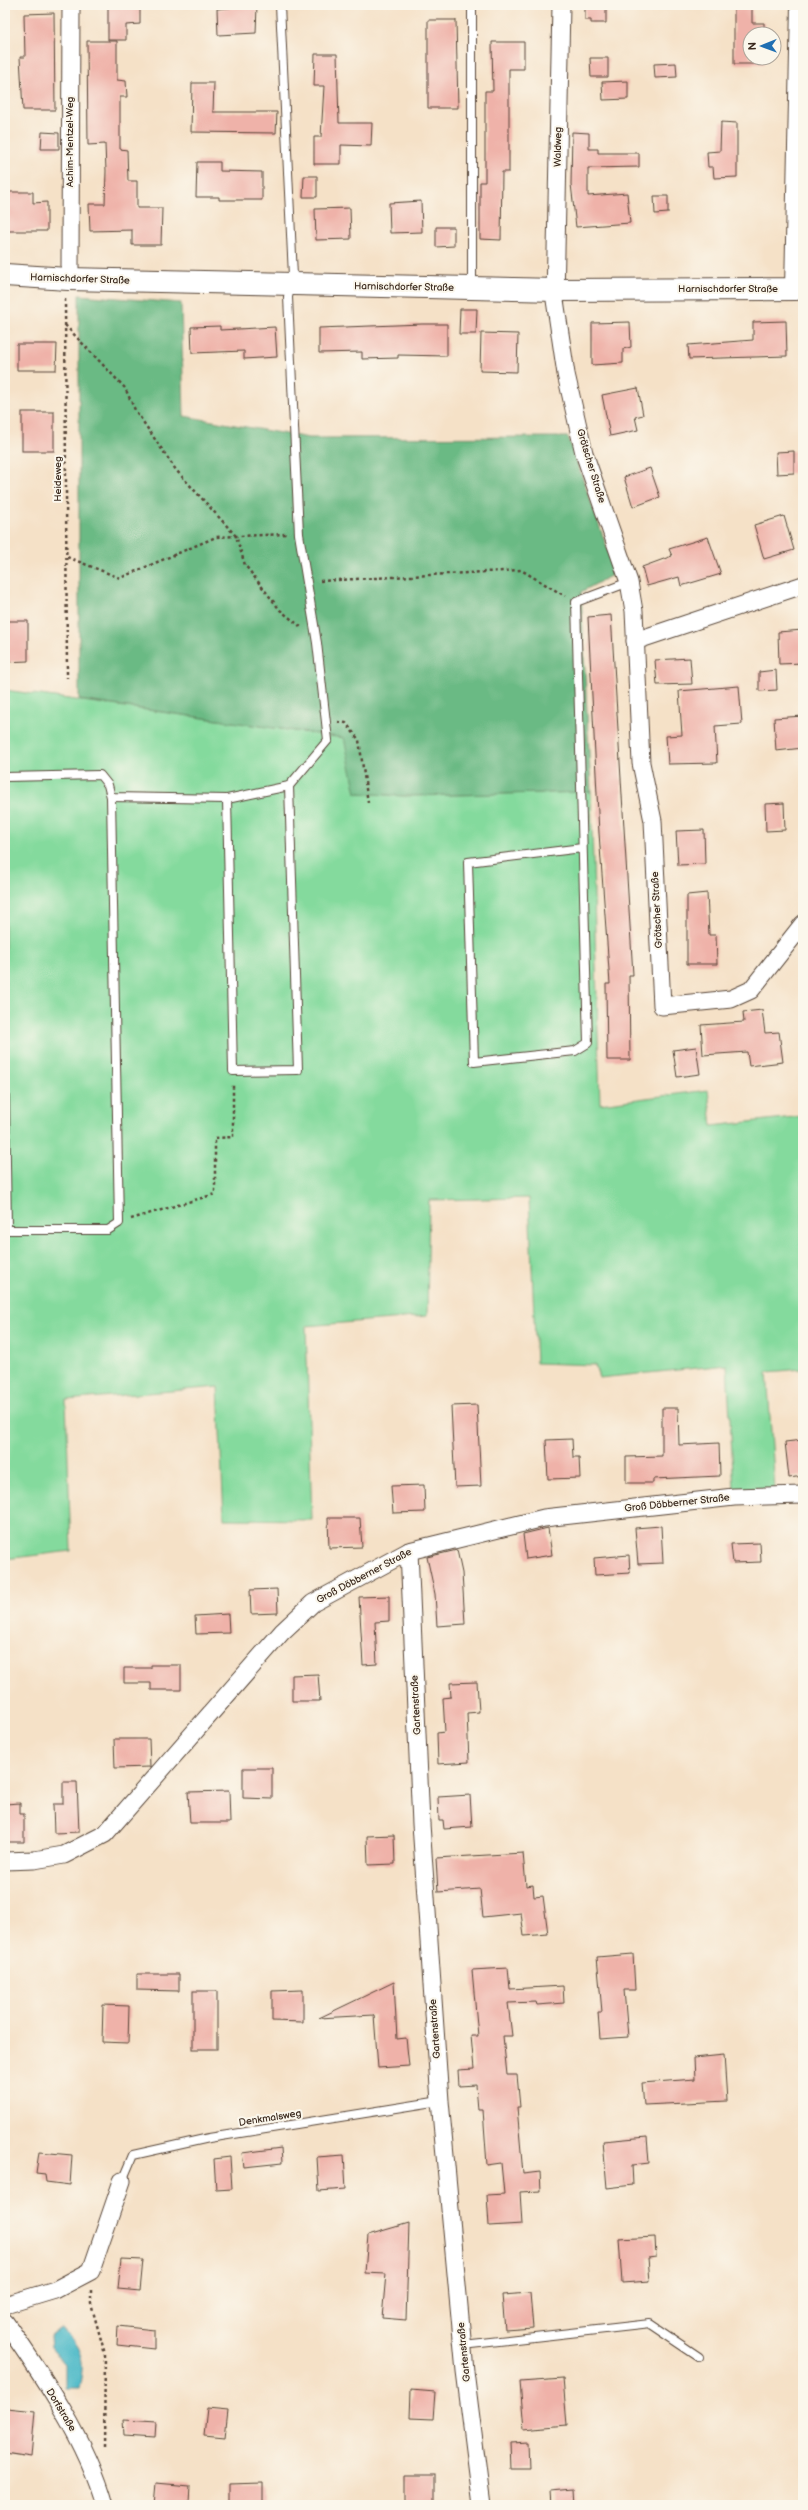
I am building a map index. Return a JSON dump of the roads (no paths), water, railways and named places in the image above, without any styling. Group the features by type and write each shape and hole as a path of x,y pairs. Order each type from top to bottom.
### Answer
{"street":[{"name":"Achim-Mentzel-Weg","path":"68,280 70,268 71,5"},
{"name":"Waldweg","path":"556,290 561,5"},
{"path":"799,289 802,5"},
{"name":"Harnischdorfer Straße","path":"5,275 68,280 556,290 799,289"},
{"name":"Grötscher Straße","path":"556,290 555,300 566,374 584,453 629,582 634,610 641,764 653,821 662,1006 731,999 751,990 803,924"},
{"path":"635,641 803,585"},
{"name":"Groß Döbberner Straße","path":"5,1860 34,1860 64,1855 105,1834 282,1632 313,1603 408,1551 544,1518 734,1497 803,1495"},
{"name":"Gartenstraße","path":"408,1551 421,1824 440,2101 463,2345 482,2505"},
{"path":"5,2305 55,2290 91,2271 122,2181"},
{"name":"Dorfstraße","path":"5,2322 28,2355 80,2443 95,2474 105,2505"}],"lane":[{"path":"111,797 227,799 289,786 328,740 317,643 299,534 288,297 292,284 280,5"},
{"path":"472,5 472,288"},
{"path":"582,848 468,862 474,1062 575,1051 588,1043 576,602 629,582"},
{"path":"5,777 100,775 108,785 111,797 119,1223 108,1230 7,1230 5,1096"},
{"path":"227,799 233,1071 298,1070 289,786"},
{"name":"Denkmalsweg","path":"122,2181 132,2155 209,2138 440,2101"},
{"path":"463,2345 650,2324 699,2357"}],"water":[{"path":"62,2329 74,2343 81,2356 82,2369 79,2388 65,2388 65,2364 51,2348 50,2336"}]}
